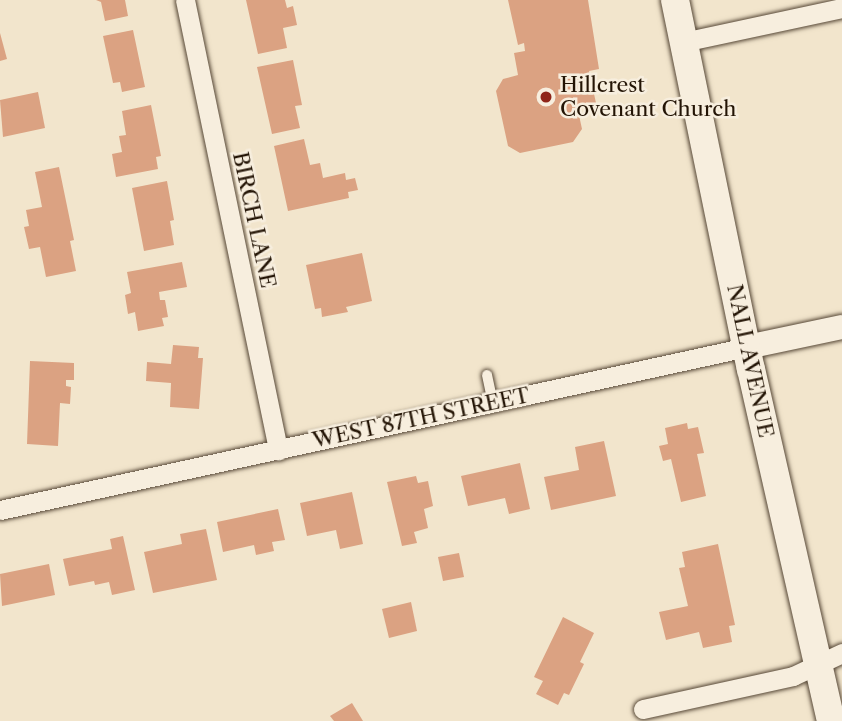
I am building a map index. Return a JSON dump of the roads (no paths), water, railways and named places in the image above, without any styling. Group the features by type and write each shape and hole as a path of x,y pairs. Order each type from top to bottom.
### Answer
{"main road":[{"name":"NALL AVENUE","path":"675,0 747,347 830,659 831,721"}],"street":[{"name":"BIRCH LANE","path":"185,0 278,450"},
{"path":"683,42 842,8"},
{"name":"WEST 87TH STREET","path":"0,510 842,327"},
{"path":"643,709 793,676 830,659"}],"lane":[{"path":"487,375 493,403"}],"place":[{"name":"Hillcrest Covenant Church","path":"546,97"}]}
